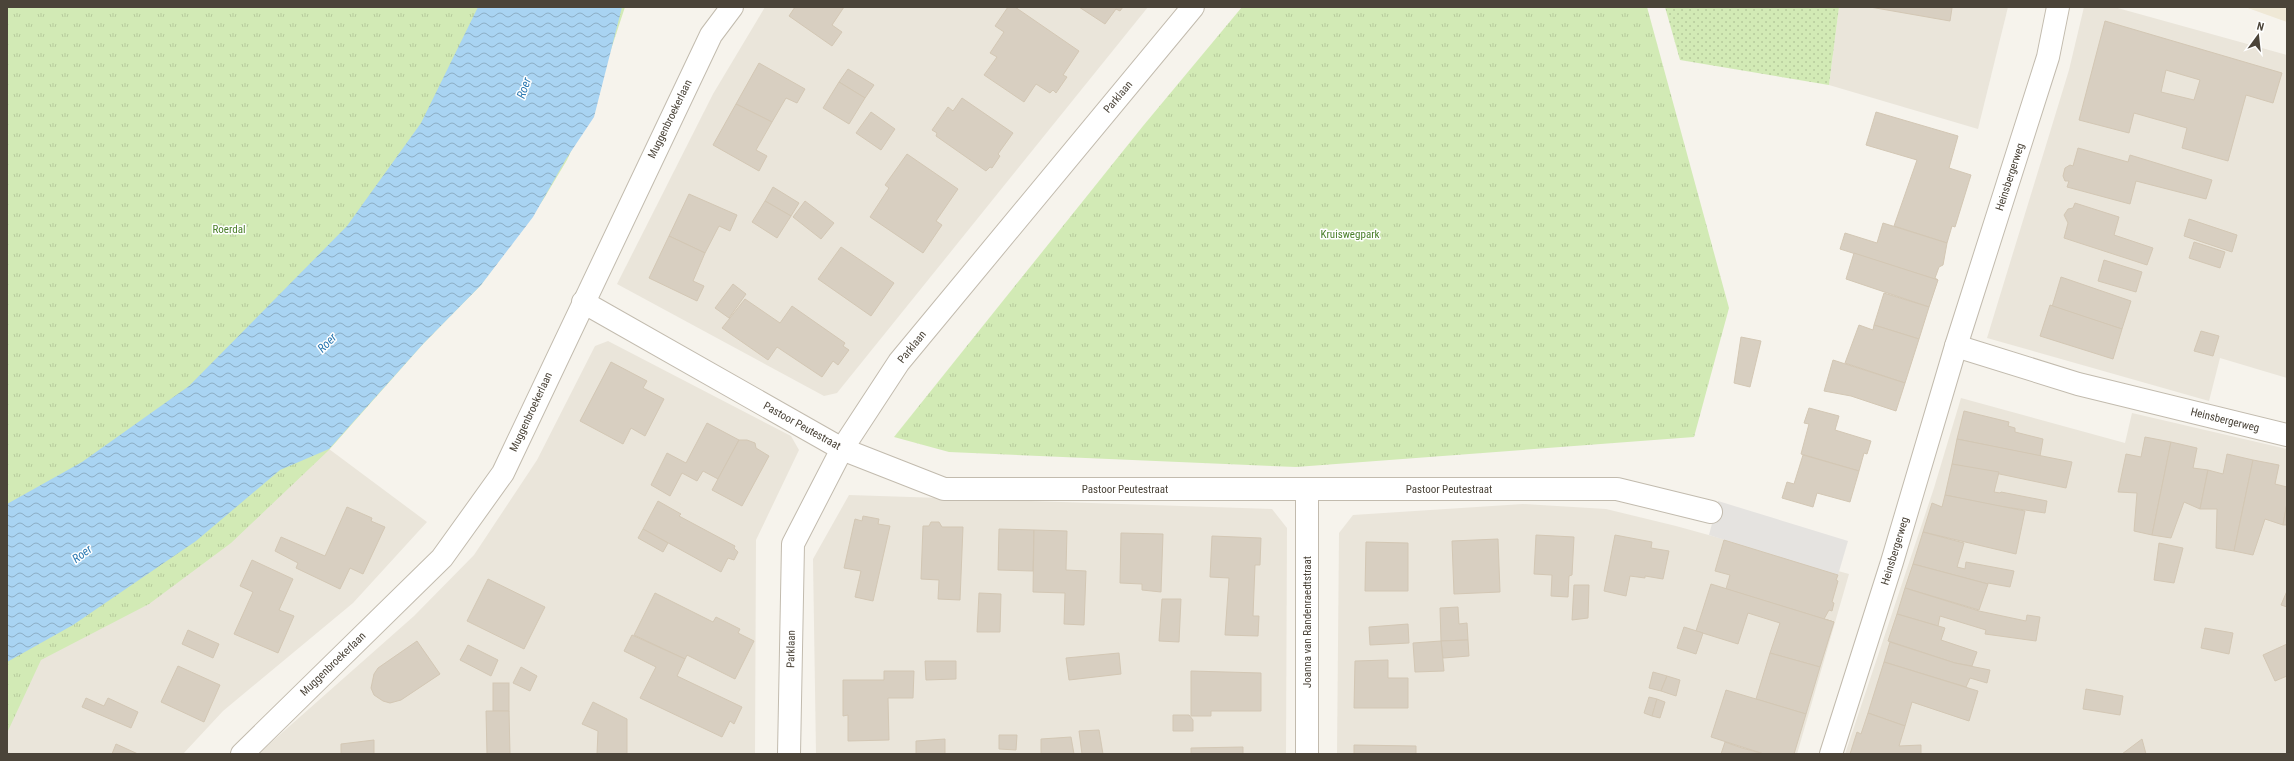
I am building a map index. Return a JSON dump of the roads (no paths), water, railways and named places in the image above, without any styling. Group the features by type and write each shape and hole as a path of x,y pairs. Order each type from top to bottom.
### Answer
{"street":[{"name":"Muggenbroekerlaan","path":"242,754 442,558 503,473 711,35 732,7"},
{"name":"Parklaan","path":"789,754 793,544 842,449 899,362 1192,7"},
{"name":"Heinsbergerweg","path":"1831,754 1892,562 1956,346 2048,57 2058,7"},
{"name":"Pastoor Peutestraat","path":"583,302 842,449 944,489 1617,489 1710,512"},
{"name":"Heinsbergerweg","path":"1956,346 2078,384 2287,435"},
{"name":"Joanna van Randenraedtstraat","path":"1307,490 1307,754"}],"water":[{"name":"Roer","path":"478,7 622,7 594,117 566,159 533,217 481,285 423,344 329,449 280,470 196,541 73,625 7,662 7,504 82,462 189,386 347,226 421,123"}],"park label":[{"name":"Roerdal","path":"229,229"},
{"name":"Kruiswegpark","path":"1350,234"}]}
